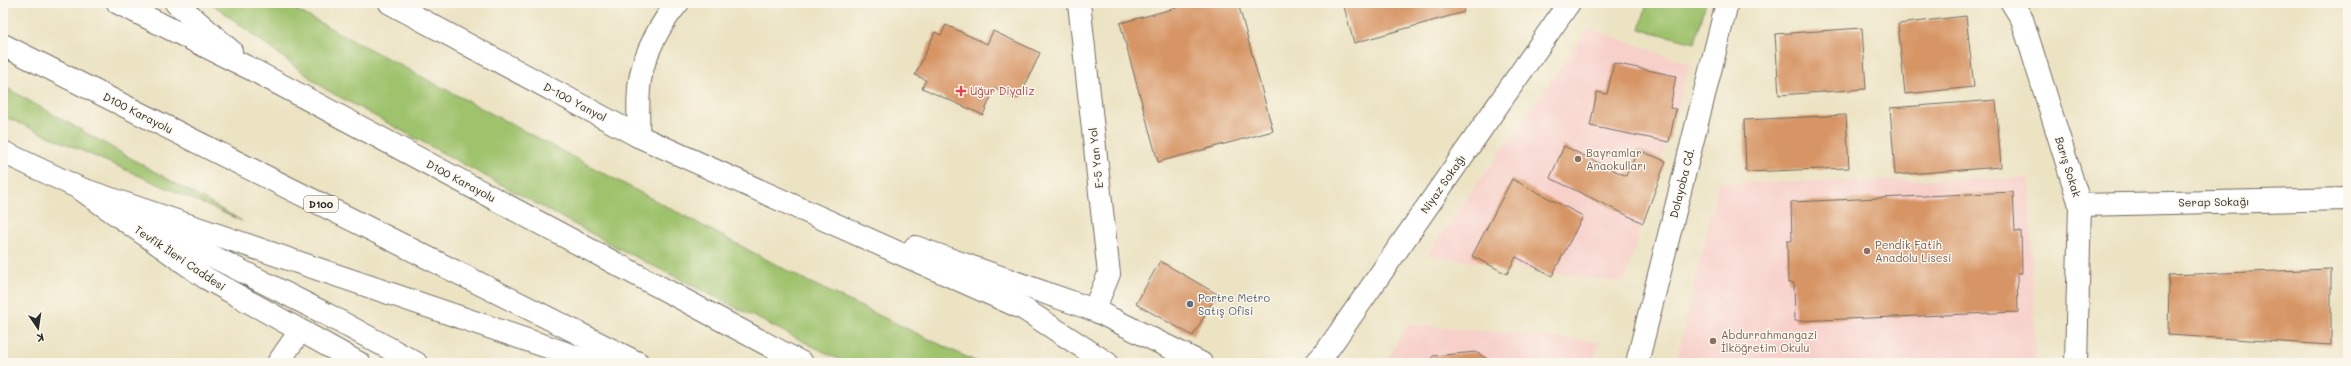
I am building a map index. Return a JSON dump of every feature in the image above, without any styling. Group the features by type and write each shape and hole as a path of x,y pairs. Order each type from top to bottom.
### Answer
{"main road":[{"name":"D100 Karayolu","path":"118,3 253,70 802,363"},
{"path":"176,3 253,70"},
{"name":"D-100 Yanyol","path":"390,3 638,136 763,193"},
{"path":"638,136 640,79 652,44 666,16 678,3"},
{"name":"E-5 Yan Yol","path":"1079,3 1109,274 1094,310"},
{"name":"Niyaz Sokağı","path":"1316,363 1326,352 1569,3"},
{"name":"Dolayoba Cd.","path":"1637,363 1727,3"},
{"name":"Barış Sokak","path":"2012,3 2022,19 2080,205 2076,363"},
{"name":"D100 Karayolu","path":"3,45 638,363"},
{"name":"Tevfik İleri Caddesi","path":"3,152 79,188 206,278 359,363"},
{"path":"79,188 326,314 416,363"},
{"path":"79,188 595,363"},
{"path":"763,193 1094,310 1201,363"},
{"path":"763,193 1024,309 1107,363"},
{"name":"Serap Sokağı","path":"2080,205 2348,199"},
{"path":"278,363 300,331"}],"shaded area":[{"name":"Bayramlar Anaokulları","path":"1589,28 1690,64 1624,283 1427,255"},
{"name":"Pendik Fatih Anadolu Lisesi","path":"2029,178 2036,363 1676,363 1718,183"},
{"path":"1408,324 1600,342 1593,363 1385,363"}],"green space":[{"path":"211,3 283,3 807,281 979,363 846,363 616,247 325,89"},
{"path":"1647,3 1706,3 1695,43 1640,29"},
{"path":"3,86 242,221 3,116"}],"building":[{"path":"1195,3 1238,3 1273,131 1158,162 1120,23"},
{"path":"1343,3 1462,3 1464,12 1354,43"},
{"path":"1966,16 1974,87 1905,94 1898,24"},
{"path":"946,25 987,44 993,31 1040,53 1019,99 995,88 983,115 922,88 926,80 915,75 935,32 941,35"},
{"path":"1862,28 1866,89 1779,95 1775,34"},
{"path":"1614,63 1676,76 1670,108 1676,109 1669,142 1590,126 1597,92 1607,94"},
{"path":"1996,100 2001,167 1895,175 1890,108"},
{"path":"1846,115 1849,168 1746,172 1744,120"},
{"path":"1564,146 1626,176 1638,150 1666,161 1643,223 1550,178"},
{"path":"1512,179 1583,216 1552,276 1516,257 1507,274 1472,256"},
{"name":"Pendik Fatih Anadolu Lisesi","path":"2013,192 2015,232 2021,231 2022,273 2017,273 2018,312 1795,321 1794,283 1788,283 1787,241 1792,241 1791,202"},
{"path":"1160,261 1217,294 1193,336 1136,304"},
{"path":"2331,269 2331,345 2168,335 2169,275"},
{"path":"1476,352 1494,363 1429,363 1433,356"}],"place":[{"name":"Uğur Diyaliz","path":"961,91"},
{"name":"Bayramlar Anaokulları","path":"1578,159"},
{"name":"Pendik Fatih Anadolu Lisesi","path":"1867,251"},
{"name":"Portre Metro Satış Ofisi","path":"1190,304"},
{"name":"Abdurrahmangazi İlköğretim Okulu","path":"1713,341"}]}
